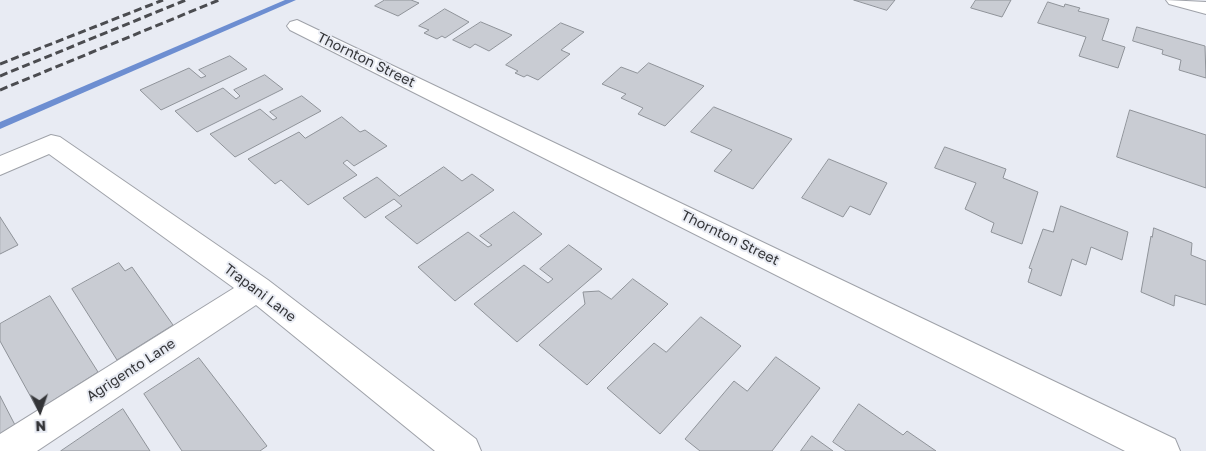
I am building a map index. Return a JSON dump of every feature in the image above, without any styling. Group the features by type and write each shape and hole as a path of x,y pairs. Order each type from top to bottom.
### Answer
{"street":[{"path":"1176,0 1206,8"},
{"name":"Thornton Street","path":"298,26 1162,451"},
{"name":"Trapani Lane","path":"0,166 51,142 256,289 463,451"},
{"name":"Agrigento Lane","path":"6,451 256,289"}],"building":[{"path":"385,0 411,0 419,3 398,16 375,6"},
{"path":"854,0 895,0 887,10"},
{"path":"976,0 1011,0 1002,17 971,8"},
{"path":"1048,2 1064,7 1065,4 1080,8 1078,11 1109,19 1102,40 1125,47 1118,68 1079,56 1086,37 1038,23"},
{"path":"445,9 469,22 445,38 442,36 437,39 424,33 429,30 419,26"},
{"path":"481,22 512,35 489,51 475,44 470,48 453,40"},
{"path":"561,23 584,32 561,50 570,54 538,80 527,75 524,77 515,73 518,71 506,65"},
{"path":"1137,27 1205,46 1206,78 1179,70 1181,60 1162,54 1163,50 1133,41"},
{"path":"230,56 247,69 161,110 140,90 189,68 201,78 206,76 199,70"},
{"path":"649,63 704,86 665,126 638,114 643,108 621,98 626,94 602,84 621,67 637,73"},
{"path":"265,75 283,89 197,132 175,111 223,88 236,99 240,96 234,90"},
{"path":"302,96 321,111 235,157 210,134 260,109 273,120 277,118 270,112"},
{"path":"714,107 792,139 753,189 714,171 732,150 691,132"},
{"path":"1130,110 1206,135 1206,188 1117,157"},
{"path":"342,117 360,132 365,130 387,146 354,166 347,160 343,163 357,175 308,205 281,180 275,184 248,159 299,132 305,138"},
{"path":"945,147 1006,169 1003,178 1038,192 1022,244 991,232 994,223 965,209 976,183 935,168"},
{"path":"829,159 887,183 870,215 850,206 843,217 802,198"},
{"path":"444,167 462,181 472,174 494,190 417,244 385,217 402,206 394,199 365,218 343,198 377,177 399,196"},
{"path":"1061,206 1128,232 1122,260 1091,247 1086,265 1072,259 1061,296 1028,282 1032,269 1029,268 1043,229 1053,232"},
{"path":"514,212 542,234 455,301 418,267 468,232 488,247 492,245 480,236"},
{"path":"0,217 18,245 0,254"},
{"path":"1154,228 1192,243 1191,255 1206,261 1206,305 1175,295 1174,306 1141,292"},
{"path":"569,245 602,269 517,342 474,304 524,265 548,283 553,279 540,269"},
{"path":"119,263 125,271 132,267 173,325 117,360 72,289"},
{"path":"633,279 668,304 587,385 539,345 585,304 583,292 599,291 611,299"},
{"path":"50,296 98,372 38,410 0,341 0,324"},
{"path":"701,317 741,346 660,434 607,388 654,343 666,352"},
{"path":"776,357 820,388 772,451 700,451 685,439 734,381 747,391"},
{"path":"199,358 267,446 260,451 182,451 144,394"},
{"path":"0,396 15,425 0,434"},
{"path":"859,404 903,435 907,431 936,451 846,451 833,442"},
{"path":"123,409 150,451 61,451"},
{"path":"812,436 833,451 801,451"}],"waterway":[{"path":"0,126 292,0"}],"railway":[{"path":"0,64 163,0"},
{"path":"0,76 186,0"},
{"path":"0,90 219,0"}]}
